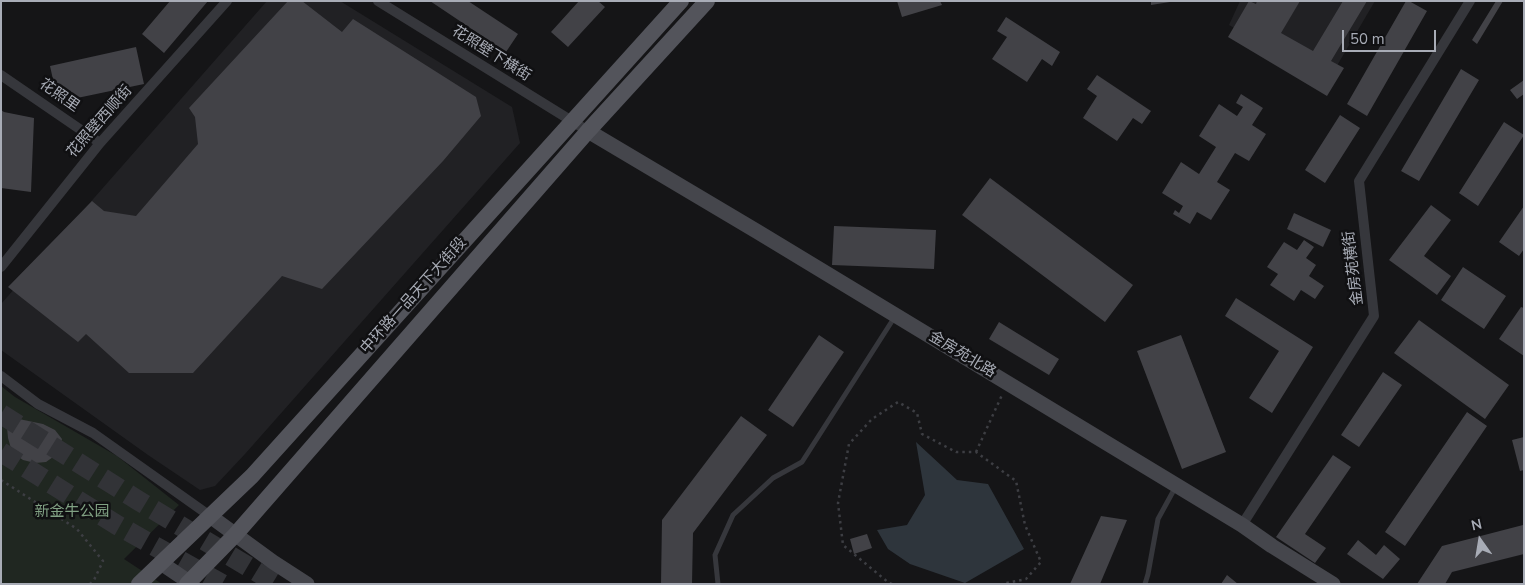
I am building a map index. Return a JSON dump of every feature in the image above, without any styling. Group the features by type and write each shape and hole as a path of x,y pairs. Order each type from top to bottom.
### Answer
{"main road":[{"name":"中环路一品天下大街段","path":"139,584 252,476 681,1"},
{"name":"中环路一品天下大街段","path":"189,583 235,535 588,132 707,1"}],"street":[{"name":"花照壁西顺街","path":"1,267 100,142 227,1"},
{"name":"花照壁下横街","path":"378,1 588,132"},
{"name":"金房苑横街","path":"1242,525 1374,316 1359,181 1470,1"},
{"name":"花照里","path":"1,75 100,142"},
{"name":"金房苑北路","path":"588,132 896,315 1242,525 1333,584"},
{"path":"1,376 38,404 93,433 273,562 307,584"},
{"path":"161,563 189,583"}],"lane":[{"path":"718,584 714,555 733,515 773,478 802,462 896,315"},
{"path":"1145,584 1158,519 1176,485"}],"path":[{"path":"976,452 1007,383"},
{"path":"892,584 843,545 838,503 849,444 872,419 898,402 917,412 922,434 956,452 976,452 1016,481 1025,525 1041,562 1026,579 1002,584"},
{"path":"1,480 77,529 103,561 94,580 90,584"}],"shaded area":[{"path":"267,1 340,1 512,107 520,143 245,454 215,486 200,490 1,350 1,304"},
{"path":"1240,1 1375,1 1328,81 1229,25"},
{"path":"916,442 957,480 988,484 1024,549 965,583 910,564 888,549 877,530 907,525 925,495"}],"green space":[{"name":"新金牛公园","path":"1,386 15,397 117,456 179,505 124,559 162,584 1,584"}],"building":[{"path":"170,1 208,1 164,53 142,34"},
{"path":"288,1 302,1 342,32 353,19 476,97 481,116 443,161 322,289 282,276 193,373 129,373 86,334 78,342 8,287 92,201 104,211 136,216 198,144 195,117 189,108"},
{"path":"430,1 468,1 518,34 506,52"},
{"path":"579,1 598,1 605,7 568,47 551,32"},
{"path":"897,1 940,1 942,5 902,17"},
{"path":"1151,1 1170,1 1170,2 1151,5"},
{"path":"1249,1 1256,4 1257,1 1300,1 1281,33 1313,51 1343,1 1367,1 1331,61 1344,68 1327,96 1228,37"},
{"path":"1406,1 1427,11 1367,116 1347,104"},
{"path":"1496,1 1503,1 1477,44 1472,40"},
{"path":"1006,17 1060,52 1052,66 1042,59 1027,82 992,59 1007,37 997,31"},
{"path":"136,47 144,84 58,102 50,66"},
{"path":"1461,69 1479,80 1419,181 1401,171"},
{"path":"1097,75 1151,111 1142,124 1133,118 1117,141 1083,118 1097,96 1087,89"},
{"path":"1524,80 1524,94 1517,99 1510,90"},
{"path":"1241,94 1263,108 1252,125 1266,134 1249,161 1235,153 1217,182 1230,190 1211,220 1197,212 1190,224 1173,214 1175,210 1179,213 1183,206 1162,193 1181,162 1199,174 1216,147 1199,136 1219,104 1237,116 1243,107 1236,103"},
{"path":"1,110 34,118 31,192 1,188"},
{"path":"1340,115 1360,128 1325,183 1305,170"},
{"path":"1504,122 1524,135 1478,206 1459,193"},
{"path":"990,178 1133,285 1105,322 962,215"},
{"path":"1431,205 1451,220 1424,256 1451,276 1437,295 1389,260"},
{"path":"1524,206 1524,249 1519,256 1499,242"},
{"path":"1294,213 1331,230 1323,247 1287,229"},
{"path":"834,226 936,230 934,269 832,265"},
{"path":"1304,240 1314,247 1306,258 1316,265 1309,276 1324,286 1315,299 1301,290 1294,301 1270,285 1278,274 1267,267 1284,242 1297,250"},
{"path":"1463,267 1506,296 1484,329 1441,300"},
{"path":"1236,298 1313,347 1272,413 1249,398 1279,351 1225,316"},
{"path":"1521,307 1524,308 1524,356 1499,339"},
{"path":"1419,320 1509,385 1485,419 1394,353"},
{"path":"999,322 1059,359 1049,375 989,339"},
{"path":"819,335 844,352 793,427 768,410"},
{"path":"1181,335 1226,452 1182,469 1137,351"},
{"path":"1383,372 1402,385 1359,447 1341,435"},
{"path":"1467,412 1487,426 1405,546 1385,532"},
{"path":"741,416 767,435 693,533 692,584 661,584 662,520"},
{"path":"19,419 43,424 55,430 62,439 60,447 53,457 46,462 35,463 23,460 12,452 7,427"},
{"path":"1524,437 1524,470 1520,471 1512,440"},
{"path":"1333,455 1351,467 1305,534 1326,548 1315,563 1276,537"},
{"path":"1101,516 1127,520 1100,584 1070,584"},
{"path":"1523,525 1524,554 1452,572 1445,584 1417,584 1442,546"},
{"path":"867,534 872,548 854,554 850,539"},
{"path":"1358,540 1376,555 1384,545 1400,559 1383,579 1347,554"},
{"path":"1227,575 1238,584 1221,584"}],"tunnel":[{"path":"1,414 139,501 277,584"},
{"path":"1,452 117,525 222,584"}]}
